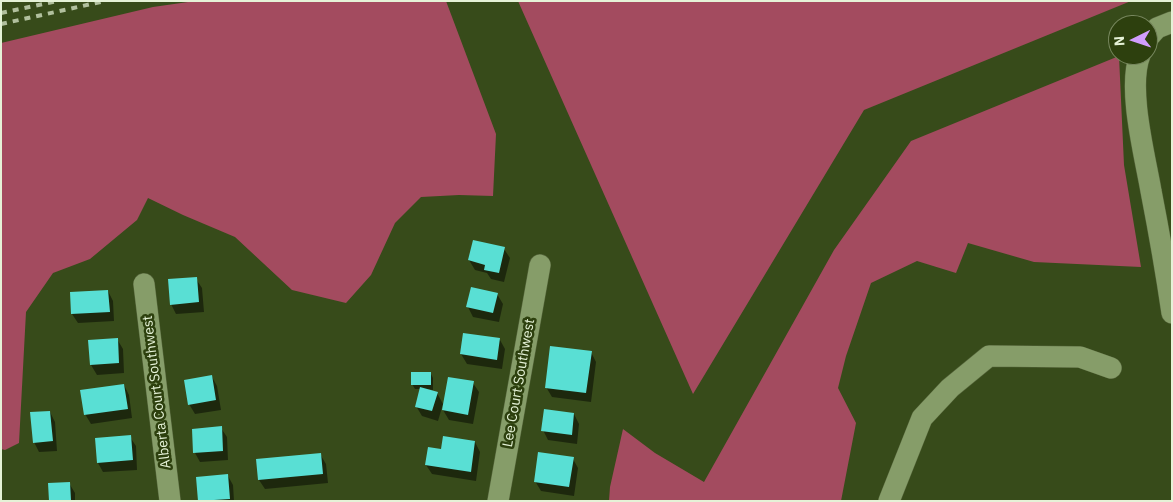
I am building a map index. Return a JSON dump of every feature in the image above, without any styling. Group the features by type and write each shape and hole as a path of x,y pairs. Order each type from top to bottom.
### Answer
{"street":[{"path":"1158,28 1172,22"},
{"path":"1137,65 1135,84 1138,121 1172,313"},
{"name":"Lee Court Southwest","path":"498,501 540,265"},
{"name":"Alberta Court Southwest","path":"144,284 170,501"},
{"path":"889,501 922,418 950,388 988,356 1080,357 1111,368"}],"shaded area":[{"path":"195,1 446,1 496,134 493,196 421,197 395,223 371,275 346,303 292,290 235,237 148,198 137,220 90,259 53,273 26,312 19,443 5,450 1,449 1,43 153,7"},
{"path":"518,1 1131,1 864,110 693,394"},
{"path":"1108,60 1108,65 1119,65 1124,165 1141,267 1034,262 968,243 956,273 917,261 871,283 846,356 838,388 856,423 841,501 609,501 610,487 623,429 655,453 704,482 834,250 911,141"}],"building":[{"path":"473,240 505,247 499,273 484,270 485,265 468,260"},
{"path":"197,277 199,302 170,305 168,279"},
{"path":"471,287 498,293 493,313 466,307"},
{"path":"108,290 110,312 71,314 70,292"},
{"path":"463,333 500,338 497,360 460,354"},
{"path":"118,338 119,363 90,365 88,340"},
{"path":"550,346 592,351 586,393 545,388"},
{"path":"411,372 431,372 431,385 411,385"},
{"path":"212,375 216,400 188,405 184,380"},
{"path":"448,377 474,381 468,415 442,410"},
{"path":"124,384 128,409 84,415 80,390"},
{"path":"420,387 438,392 432,411 415,407"},
{"path":"544,409 574,413 572,435 541,431"},
{"path":"50,411 53,441 33,443 30,412"},
{"path":"222,426 223,451 193,453 192,429"},
{"path":"131,435 133,460 97,463 95,438"},
{"path":"443,436 475,441 471,472 425,465 428,447 441,449"},
{"path":"538,452 574,457 569,487 534,482"},
{"path":"321,453 323,474 258,480 256,459"},
{"path":"228,474 230,499 198,501 196,477"},
{"path":"70,482 71,501 49,501 48,483"}],"railway":[{"path":"1,13 57,1"},
{"path":"1,24 105,1"}]}
